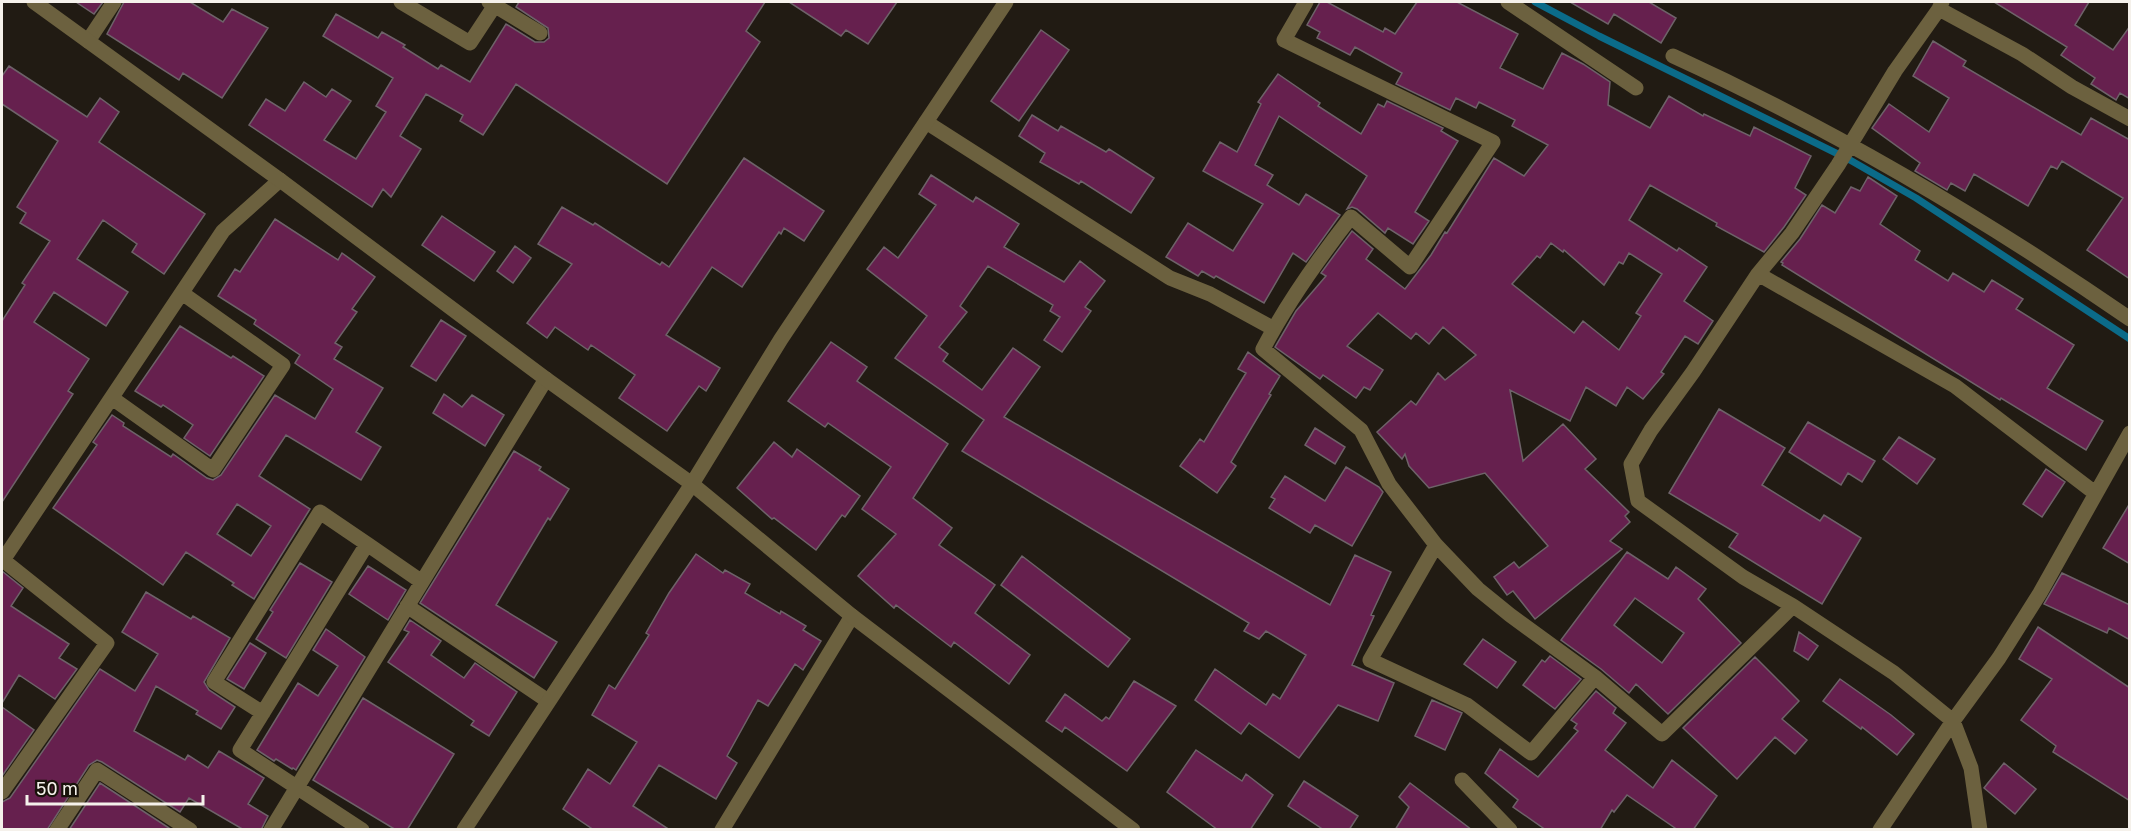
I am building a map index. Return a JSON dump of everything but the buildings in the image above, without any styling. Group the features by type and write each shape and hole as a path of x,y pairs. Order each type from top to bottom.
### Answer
{"street":[{"path":"34,2 692,484 852,616 1134,830"},
{"path":"88,41 114,2"},
{"path":"401,2 470,43 492,3 540,33"},
{"path":"464,830 692,484 781,339 1006,2"},
{"path":"1306,2 1284,40 1492,142 1410,267 1352,217 1314,268 1274,328 1263,349 1361,430 1389,484 1436,545 1486,595 1594,677 1662,734 1792,606"},
{"path":"1508,2 1636,88"},
{"path":"1980,830 1971,768 1953,721 1894,673 1792,606 1743,577 1638,501 1631,464 1651,430 1693,372 1758,274 1792,233 1895,71 1940,5 2072,87 2130,120"},
{"path":"1673,56 1722,78 1844,154 1978,219 2068,276 2130,319"},
{"path":"926,122 1170,278 1210,294 1274,328"},
{"path":"2,792 107,643 3,560 223,231 280,180"},
{"path":"1758,274 1956,386 2094,493"},
{"path":"112,398 213,470 283,365 182,293"},
{"path":"271,830 546,379"},
{"path":"1880,830 1953,721 1999,658 2040,593 2094,493 2130,433"},
{"path":"262,713 214,682 320,512 422,582"},
{"path":"363,830 240,750 367,544"},
{"path":"1436,545 1370,660 1467,705 1531,753 1594,677"},
{"path":"407,606 548,701"},
{"path":"722,830 852,616"},
{"path":"57,830 97,770 190,830"},
{"path":"1462,780 1510,830"}],"waterway":[{"path":"1535,2 1850,160 1916,198 2130,339"}]}
